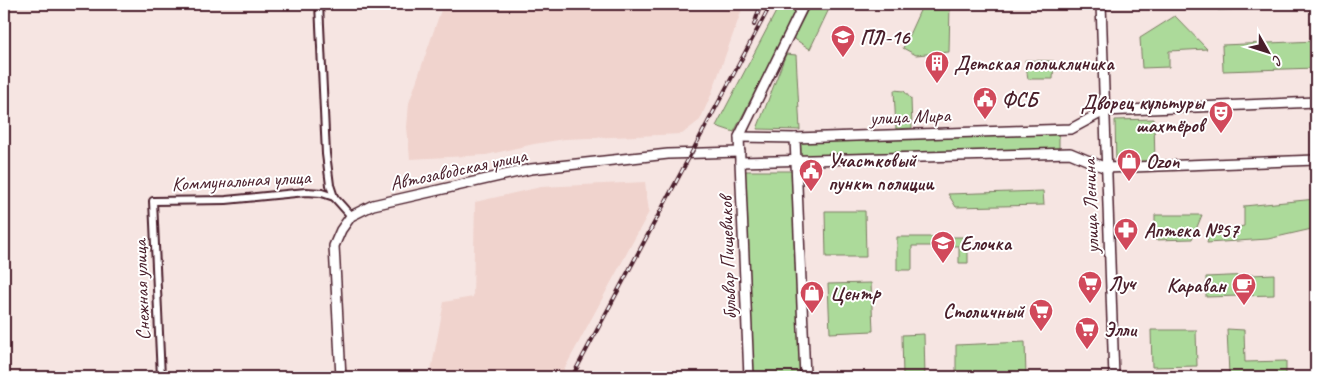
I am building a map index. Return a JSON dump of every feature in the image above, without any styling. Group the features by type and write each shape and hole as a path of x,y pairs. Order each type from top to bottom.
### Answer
{"main road":[{"path":"739,137 804,4"},
{"name":"улица Ленина","path":"1101,4 1114,377"},
{"name":"улица Мира","path":"739,137 795,138 1071,128 1104,111 1316,102"},
{"name":"бульвар Пищевиков","path":"739,137 750,377"},
{"path":"795,138 804,377"},
{"name":"Автозаводская улица","path":"351,216 372,205 531,169 668,154 740,152"},
{"name":"улица Мира","path":"740,162 1070,153 1106,168 1316,160"},
{"path":"341,377 334,246 341,230 351,216"}],"street":[{"path":"319,4 326,154 330,185 334,197"},
{"name":"Коммунальная улица","path":"154,201 226,200 322,192 334,197 351,216"},
{"name":"Снежная улица","path":"154,201 161,377"}],"shaded area":[{"path":"443,4 744,4 700,120 682,134 565,139 486,155 410,159 407,127 409,103"},
{"path":"645,182 649,212 560,377 430,377 444,302 473,297 475,202 541,187"}],"green space":[{"path":"780,4 800,4 734,132 716,126"},
{"path":"811,4 821,4 829,9 810,49 793,38"},
{"path":"923,4 950,4 949,52 916,55 903,48"},
{"path":"1211,4 1252,4 1252,9 1218,10"},
{"path":"1175,16 1207,49 1169,51 1169,67 1142,68 1140,38"},
{"path":"1316,41 1316,68 1223,71 1222,45"},
{"path":"786,54 796,55 800,130 757,129"},
{"path":"1025,60 1054,61 1053,79 1028,79"},
{"path":"894,90 904,91 911,99 912,128 896,129"},
{"path":"1154,119 1155,164 1116,165 1115,120"},
{"path":"1059,133 1059,150 800,157 799,141"},
{"path":"743,171 794,171 802,377 753,377"},
{"path":"1043,191 1044,205 956,207 948,194"},
{"path":"1316,199 1316,228 1268,239 1207,243 1209,233 1244,226 1244,206"},
{"path":"825,211 865,211 866,257 826,257"},
{"path":"1155,215 1202,215 1192,239 1155,240"},
{"path":"897,237 968,237 968,263 959,263 959,246 912,246 912,270 897,270"},
{"path":"1274,274 1274,295 1206,297 1206,277"},
{"path":"871,283 873,331 830,333 828,284"},
{"path":"1227,329 1244,330 1245,362 1286,361 1286,377 1203,377 1203,375 1229,375"},
{"path":"1151,330 1196,330 1197,366 1152,367"},
{"path":"924,334 925,377 903,377 902,335"},
{"path":"1025,342 1026,377 956,377 956,345"}],"railway":[{"path":"754,25 761,4"},
{"path":"572,377 771,4"}],"place":[{"name":"ПЛ-16","path":"843,58"},
{"name":"Детская поликлиника","path":"937,84"},
{"name":"ФСБ","path":"985,120"},
{"name":"Дворец культуры шахтёров","path":"1221,134"},
{"name":"Ozon","path":"1129,182"},
{"name":"Участковый пункт полиции","path":"811,192"},
{"name":"Аптека №57","path":"1126,251"},
{"name":"Елочка","path":"943,264"},
{"name":"Луч","path":"1090,304"},
{"name":"Караван","path":"1244,306"},
{"name":"Центр","path":"812,314"},
{"name":"Столичный","path":"1041,332"},
{"name":"Элли","path":"1087,350"}]}
